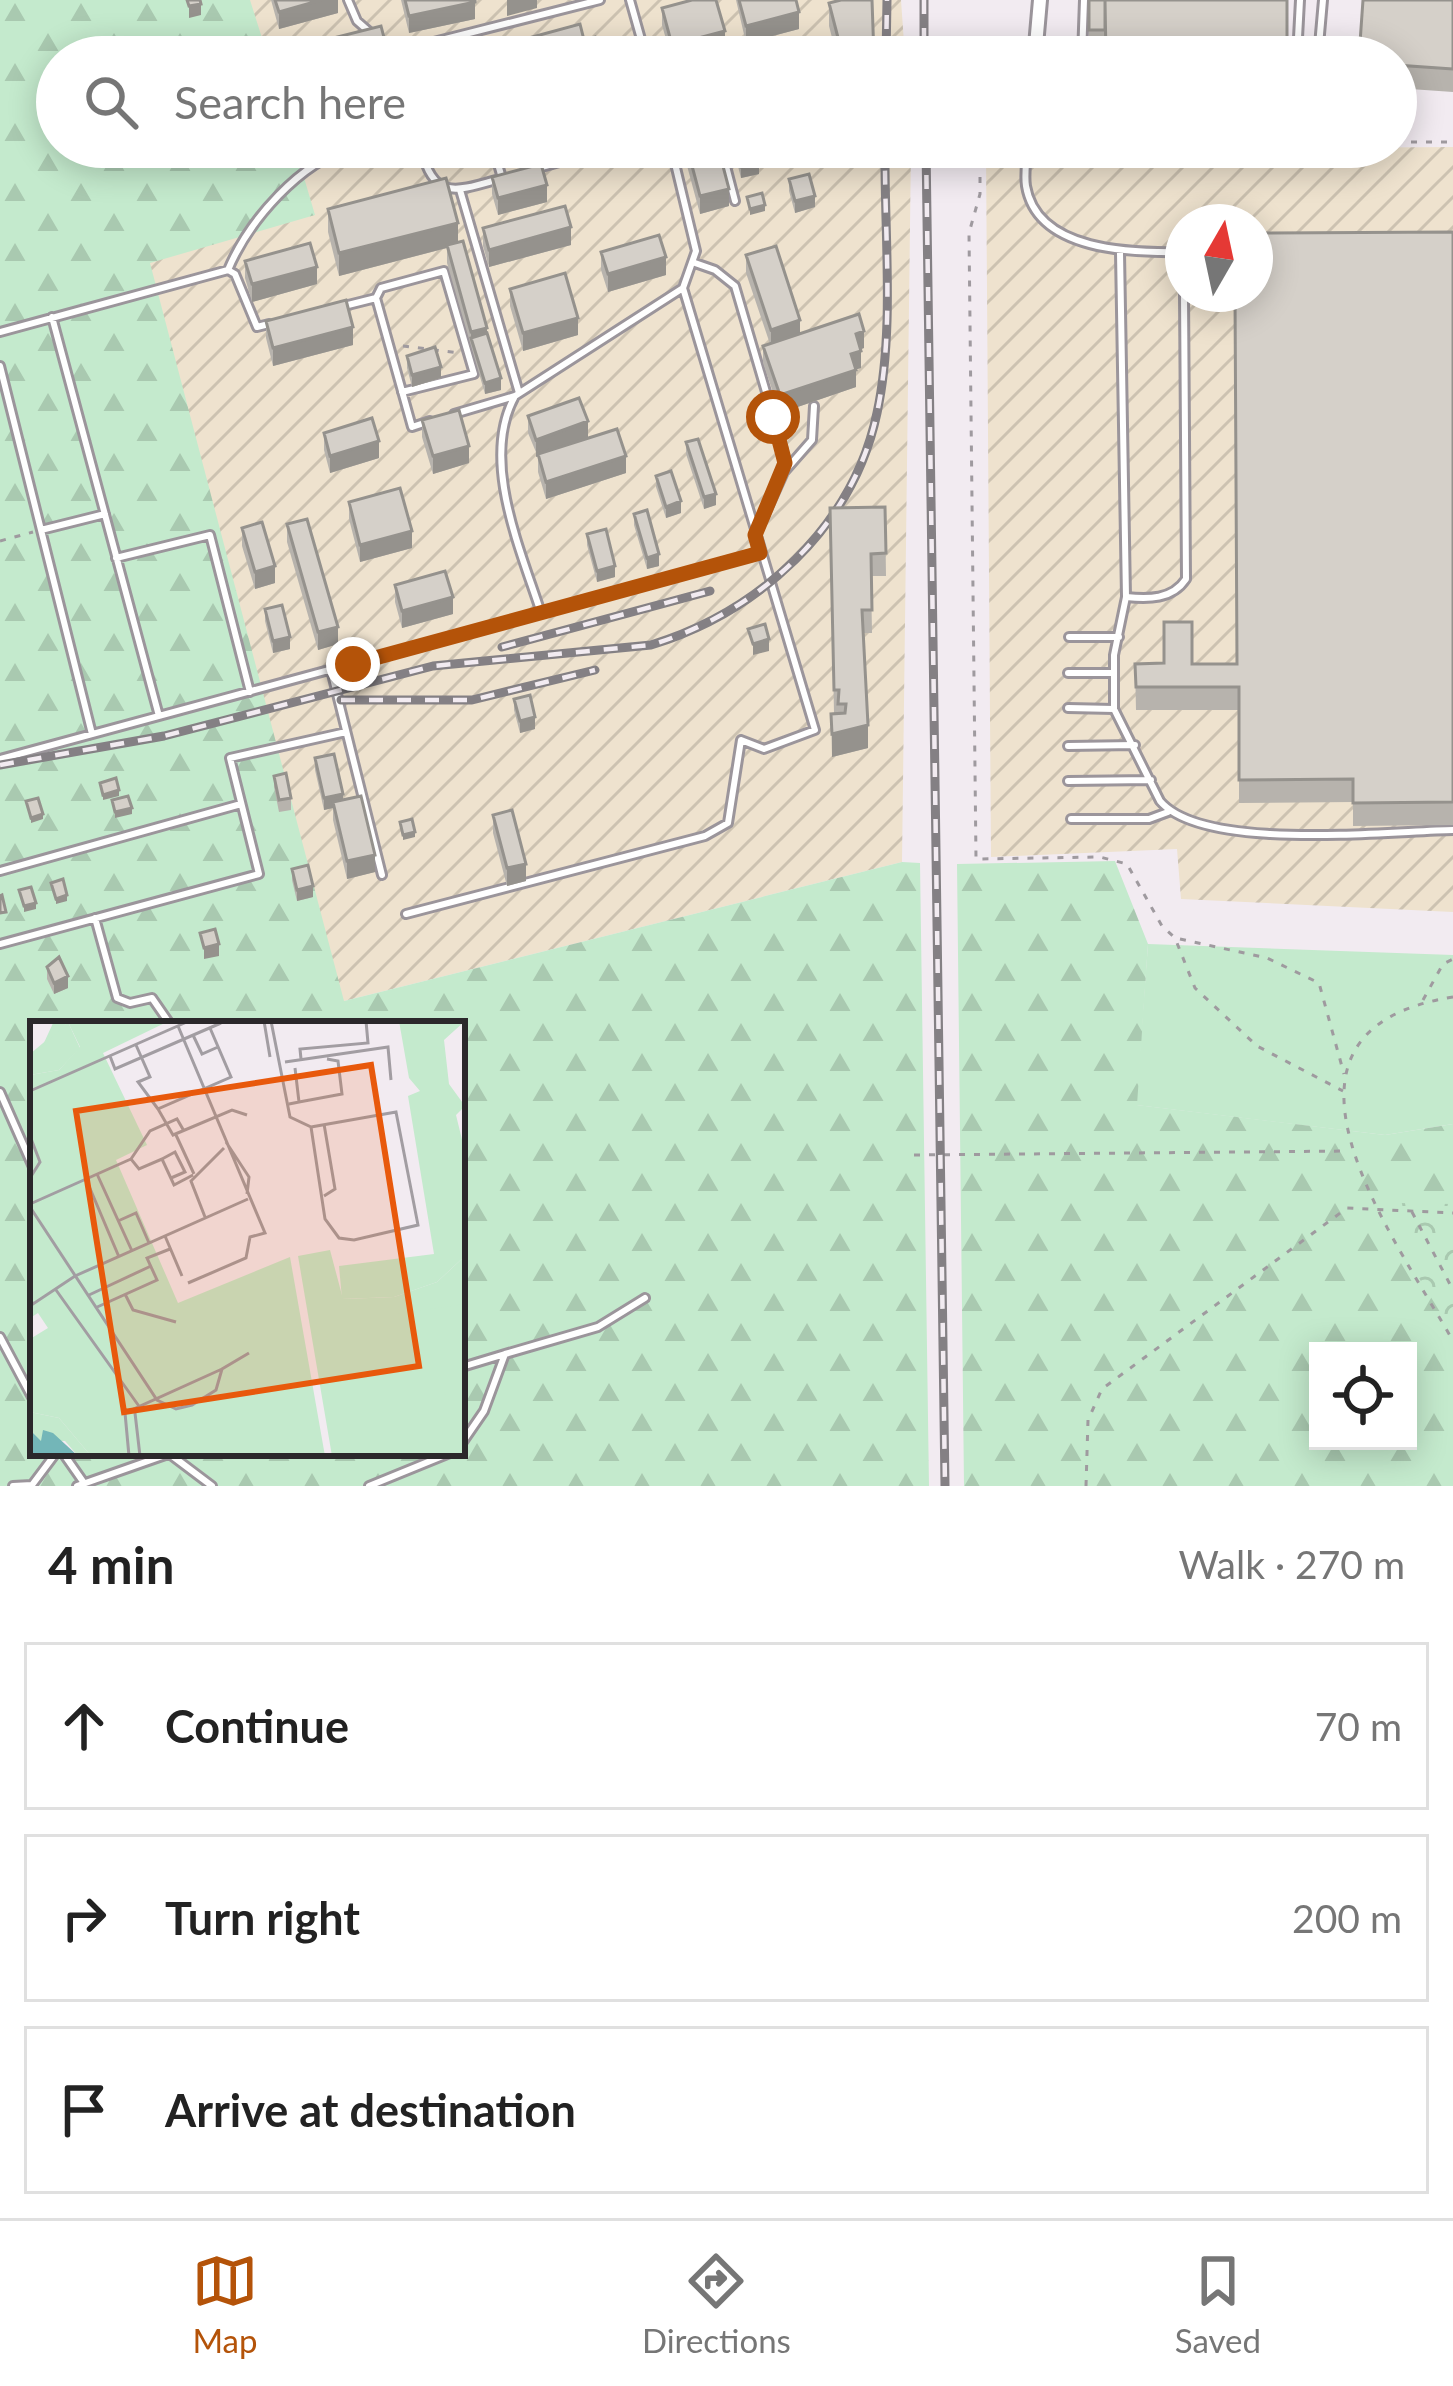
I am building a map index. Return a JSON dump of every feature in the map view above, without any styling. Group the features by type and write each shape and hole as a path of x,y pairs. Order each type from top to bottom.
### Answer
{"street":[{"path":"1037,36 1040,0"}],"lane":[{"path":"348,0 357,21 374,36"},
{"path":"459,36 600,0"},
{"path":"631,0 640,36"},
{"path":"1083,36 1084,0"},
{"path":"1298,36 1300,0"},
{"path":"1320,36 1323,0"},
{"path":"228,270 238,244 309,168"},
{"path":"428,168 434,183 460,190 538,168"},
{"path":"499,168 502,178"},
{"path":"402,392 474,374 444,271 381,288 376,298 402,392 412,427 517,395 683,288 695,263 695,239 676,168"},
{"path":"727,168 735,202"},
{"path":"1027,168 1026,188 1040,216 1057,229 1120,253 1165,252"},
{"path":"460,190 517,395 500,423 499,454 541,613"},
{"path":"1120,253 1126,598 1114,673 1114,709 1169,811"},
{"path":"695,263 716,269 735,286 783,450 784,472"},
{"path":"0,332 228,270 235,274 257,327 277,322"},
{"path":"406,914 685,842 728,823 741,740 764,749 815,730 683,288"},
{"path":"337,308 376,298"},
{"path":"1126,598 1163,596 1179,590 1186,579 1184,312"},
{"path":"52,317 159,716"},
{"path":"0,366 92,734"},
{"path":"755,535 784,472 812,440 814,406"},
{"path":"41,530 105,514"},
{"path":"116,557 210,535 250,692"},
{"path":"0,759 760,553"},
{"path":"1069,637 1121,637"},
{"path":"331,670 382,874"},
{"path":"1068,673 1114,673"},
{"path":"1068,709 1114,709"},
{"path":"0,944 259,874 230,758 346,732"},
{"path":"1068,746 1135,746"},
{"path":"1068,782 1151,780"},
{"path":"0,871 241,804"},
{"path":"1071,819 1149,818 1169,811 1239,832 1453,830"},
{"path":"95,919 117,998 130,1003 152,998 168,1021"},
{"path":"0,1092 30,1160"},
{"path":"465,1365 598,1327 645,1298"},
{"path":"0,1337 30,1393"},
{"path":"465,1439 484,1411 505,1354"},
{"path":"13,1486 33,1485 57,1456"},
{"path":"61,1456 80,1484 161,1456"},
{"path":"174,1456 212,1486"},
{"path":"369,1486 443,1456"}],"path":[{"path":"1417,142 1453,142"},
{"path":"980,168 980,194 969,233 976,859 1100,857 1127,864 1175,938 1196,988 1257,1046 1343,1090"},
{"path":"389,345 468,354"},
{"path":"0,541 41,530"},
{"path":"1175,938 1268,958 1319,983 1344,1076"},
{"path":"1422,1002 1443,964 1453,959"},
{"path":"1453,997 1422,1002 1378,1024 1351,1056 1343,1090 1350,1151 1373,1206 1453,1341"},
{"path":"914,1155 1350,1151"},
{"path":"1086,1486 1088,1420 1102,1389 1347,1208 1453,1213"},
{"path":"1411,1209 1453,1290"}],"shaded area":[{"path":"0,0 901,0 904,36 36,36 36,168 911,168 902,862 344,1001 33,1021"},
{"path":"1417,147 1453,147 1453,912 1181,899 1177,849 991,857 986,168 1417,168"}],"green space":[{"path":"0,0 250,0 261,36 36,36 36,168 301,168 315,215 150,263 344,1001 902,862 920,863 929,1486 0,1486"},
{"path":"1115,861 1148,944 1137,1105 1385,1135 1453,1124 1453,1486 964,1486 957,864"},
{"path":"1148,944 1453,955 1453,1124 1385,1135 1136,1105"},
{"path":"1395,1203 1453,1204 1453,1333 1382,1218"}],"building":[{"path":"275,0 321,0 279,12"},
{"path":"405,0 475,0 475,2 409,16"},
{"path":"716,0 725,31 670,36 662,8"},
{"path":"739,0 796,0 799,12 746,26"},
{"path":"872,0 873,36 838,36 829,3"},
{"path":"1089,0 1105,0 1105,30 1089,30"},
{"path":"1105,0 1287,0 1287,36 1106,36"},
{"path":"1363,0 1453,0 1453,69 1417,66 1417,36 1360,36"},
{"path":"580,24 583,36 536,36"},
{"path":"381,26 384,36 341,36"},
{"path":"542,168 547,185 498,198 492,177"},
{"path":"693,168 724,168 729,189 700,196"},
{"path":"809,174 815,196 795,201 789,179"},
{"path":"446,178 458,223 339,253 328,209"},
{"path":"762,193 765,205 750,209 747,197"},
{"path":"565,206 571,227 489,250 483,228"},
{"path":"1453,232 1453,802 1353,803 1353,779 1239,780 1239,687 1136,687 1135,664 1164,663 1164,622 1192,622 1192,664 1237,664 1235,312 1273,312 1273,233"},
{"path":"659,235 666,257 608,274 601,252"},
{"path":"463,241 487,328 471,332 447,245"},
{"path":"310,243 317,267 252,284 245,261"},
{"path":"776,246 800,320 771,330 746,255"},
{"path":"565,273 578,318 523,333 510,289"},
{"path":"346,300 353,327 273,348 266,321"},
{"path":"859,314 864,331 856,334 861,351 851,354 856,370 780,395 763,346"},
{"path":"487,333 501,378 485,383 471,338"},
{"path":"435,347 441,367 412,375 407,356"},
{"path":"579,398 588,421 536,440 528,416"},
{"path":"459,410 469,446 433,456 422,420"},
{"path":"372,418 379,441 330,456 324,433"},
{"path":"617,429 626,456 546,482 538,454"},
{"path":"698,439 716,494 704,497 686,442"},
{"path":"671,471 681,501 666,507 656,476"},
{"path":"400,488 412,531 360,545 349,502"},
{"path":"885,507 886,553 871,554 872,610 862,610 868,725 832,734 831,714 845,713 846,704 838,704 839,690 834,690 830,508"},
{"path":"647,510 659,554 647,558 634,514"},
{"path":"307,519 338,627 318,632 287,524"},
{"path":"262,522 275,566 255,572 242,528"},
{"path":"606,529 615,566 597,571 587,534"},
{"path":"445,571 453,597 402,611 395,585"},
{"path":"282,605 290,637 273,641 265,609"},
{"path":"765,624 769,639 753,644 748,629"},
{"path":"530,695 535,717 520,721 514,699"},
{"path":"334,754 343,794 324,798 315,758"},
{"path":"286,773 291,798 279,800 274,776"},
{"path":"116,778 119,790 103,795 100,783"},
{"path":"128,796 132,808 115,812 112,800"},
{"path":"361,796 375,855 347,861 333,802"},
{"path":"38,798 43,814 31,818 26,801"},
{"path":"512,810 526,864 507,868 493,815"},
{"path":"412,819 415,832 403,835 400,822"},
{"path":"308,865 313,886 297,890 292,869"},
{"path":"63,879 67,895 56,899 51,883"},
{"path":"31,887 36,903 24,906 19,890"},
{"path":"215,929 219,944 204,948 200,933"},
{"path":"59,957 68,976 54,983 47,967"}],"railway":[{"path":"886,36 887,0"},
{"path":"924,0 924,36"},
{"path":"0,765 164,736 433,666 651,645 691,630 764,587 796,559 847,493 877,413 887,315 885,168"},
{"path":"926,168 945,1486"},
{"path":"502,647 710,591"},
{"path":"341,700 472,700 595,670"}],"route":[{"path":"353,664 760,553 755,535 785,463 773,417"}]}
